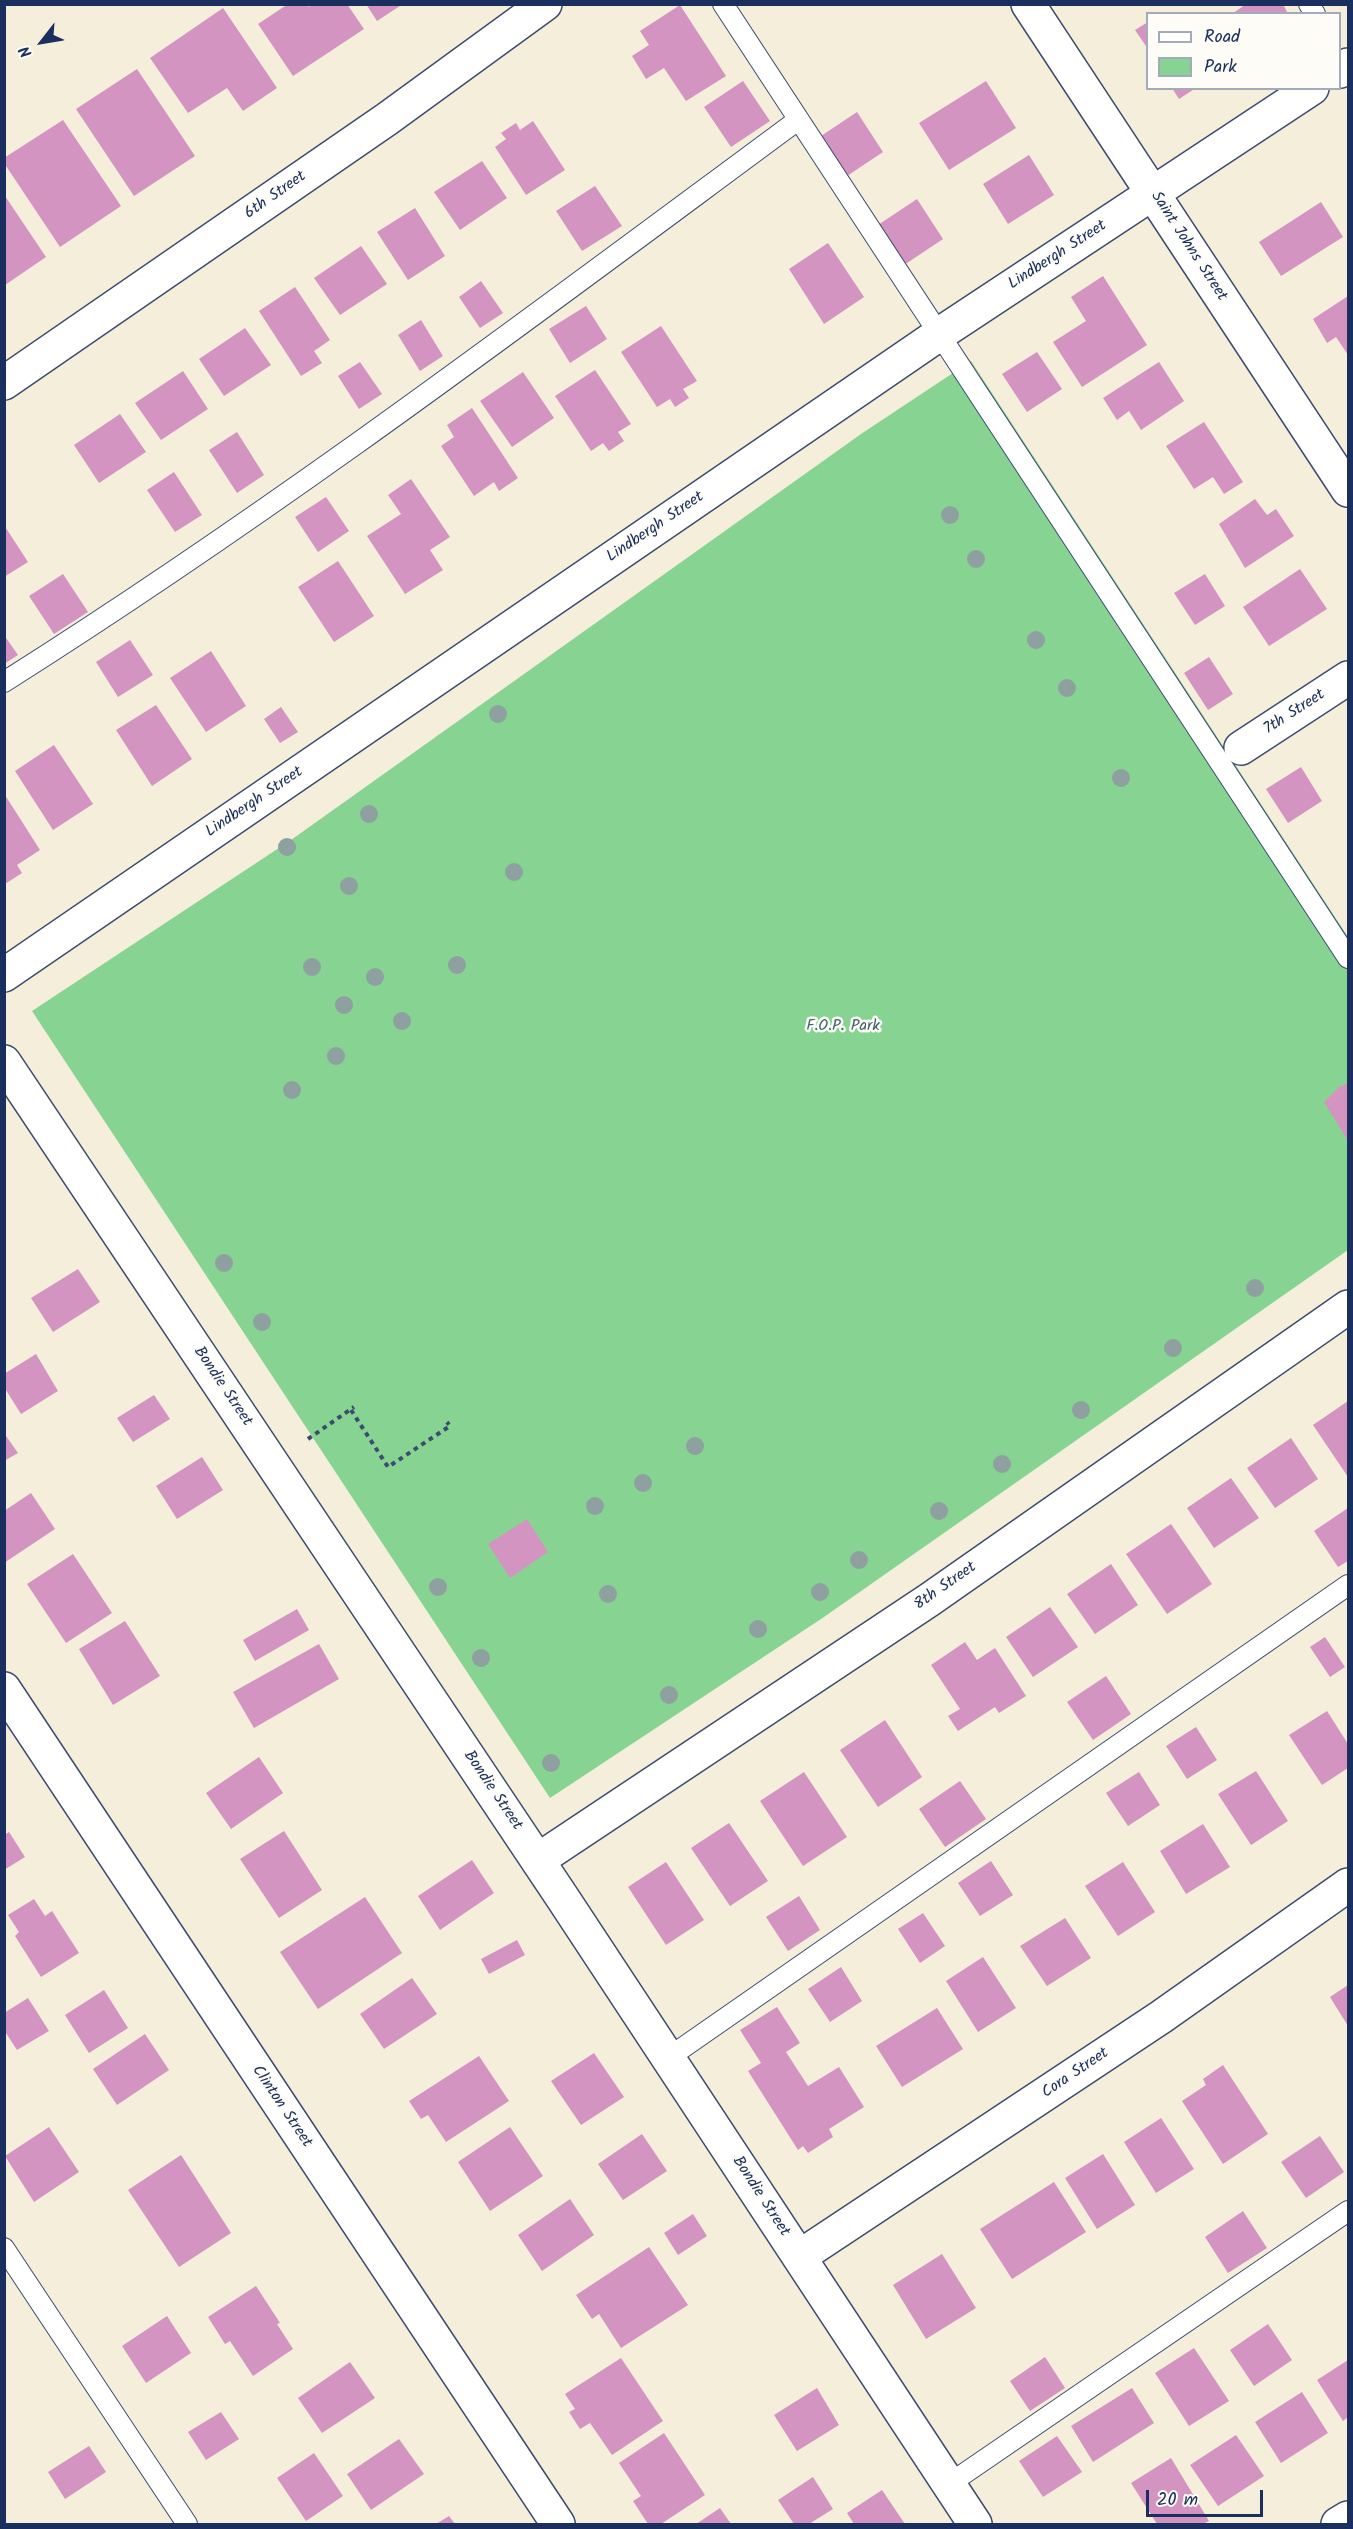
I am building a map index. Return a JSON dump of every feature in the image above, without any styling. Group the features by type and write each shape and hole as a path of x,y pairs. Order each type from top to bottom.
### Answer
{"street":[{"name":"6th Street","path":"4,383 377,126 545,4"},
{"name":"Saint Johns Street","path":"1028,4 1348,490"},
{"name":"Lindbergh Street","path":"4,975 938,335 1309,90"},
{"name":"7th Street","path":"1240,748 1348,678"},
{"name":"Bondie Street","path":"4,1062 538,1860 975,2524"},
{"name":"8th Street","path":"538,1860 929,1599 1348,1307"},
{"name":"Clinton Street","path":"4,1689 558,2524"},
{"name":"Cora Street","path":"799,2257 1161,2017 1348,1885"},
{"path":"1338,2524 1348,2518"}],"lane":[{"path":"723,4 1348,958"},
{"path":"4,682 102,621 378,429 798,120"},
{"path":"668,2058 1348,1585"},
{"path":"949,2484 1348,2211"},
{"path":"4,2248 187,2524"}],"path":[{"path":"308,1439 353,1408 388,1467 450,1426 447,1422"}],"green space":[{"name":"F.O.P. Park","path":"971,361 1348,937 1348,1250 824,1617 550,1798 32,1011 291,840 861,434"}],"building":[{"path":"288,4 307,4 309,7 312,4 347,4 364,29 293,76 258,24"},
{"path":"366,4 403,4 377,21"},
{"path":"1246,4 1283,4 1287,12 1235,12"},
{"path":"680,5 726,76 686,101 664,68 646,79 632,56 649,45 640,31"},
{"path":"223,8 277,88 243,111 227,88 188,113 150,58"},
{"path":"1146,23 1146,46 1135,30"},
{"path":"137,69 195,156 134,196 76,109"},
{"path":"743,81 770,121 731,147 704,107"},
{"path":"986,81 1016,128 949,170 919,123"},
{"path":"1173,90 1193,90 1179,99"},
{"path":"857,112 883,152 844,178 818,138"},
{"path":"63,120 121,206 60,247 4,163 4,158"},
{"path":"533,121 565,170 526,195 495,147 506,139 501,133 516,123 520,130"},
{"path":"1029,155 1054,195 1008,224 983,184"},
{"path":"482,161 507,198 460,230 434,192"},
{"path":"595,186 622,226 582,251 556,211"},
{"path":"5,196 46,257 5,285"},
{"path":"917,199 943,239 904,265 878,225"},
{"path":"1321,202 1343,237 1281,276 1259,242"},
{"path":"415,208 445,256 408,280 377,232"},
{"path":"828,243 864,297 824,324 789,269"},
{"path":"361,246 387,284 340,315 314,278"},
{"path":"1103,276 1147,345 1082,387 1053,342 1086,321 1071,297"},
{"path":"481,281 503,313 480,328 459,297"},
{"path":"295,287 330,340 314,351 322,363 301,376 259,311"},
{"path":"1348,296 1348,355 1336,337 1327,343 1313,319"},
{"path":"586,306 607,339 570,363 549,329"},
{"path":"421,320 443,356 420,371 398,335"},
{"path":"661,326 697,381 683,389 689,398 675,407 670,399 657,407 621,352"},
{"path":"245,328 271,365 224,396 199,359"},
{"path":"1037,352 1062,389 1027,412 1002,374"},
{"path":"360,362 382,394 359,409 338,376"},
{"path":"1159,362 1184,401 1141,430 1129,411 1117,420 1103,398"},
{"path":"595,370 631,424 618,432 624,441 609,451 603,443 591,451 555,396"},
{"path":"183,371 208,409 161,440 135,403"},
{"path":"523,372 554,418 512,447 480,401"},
{"path":"472,408 518,478 499,491 494,482 474,496 441,446 454,437 447,425"},
{"path":"120,414 146,452 99,483 74,445"},
{"path":"1204,422 1243,482 1224,494 1213,477 1194,489 1166,446"},
{"path":"237,432 264,475 237,493 209,450"},
{"path":"174,472 202,515 175,532 147,490"},
{"path":"411,479 450,537 430,550 443,570 405,594 367,536 401,514 388,495"},
{"path":"326,497 349,531 318,552 295,517"},
{"path":"1255,499 1267,515 1276,509 1294,536 1245,568 1219,524"},
{"path":"4,525 28,562 4,577"},
{"path":"338,561 374,616 334,642 298,587"},
{"path":"1300,569 1327,609 1269,646 1243,607"},
{"path":"63,574 88,612 54,634 29,596"},
{"path":"1205,574 1225,606 1195,625 1174,593"},
{"path":"4,635 18,655 4,664"},
{"path":"130,640 153,675 118,697 96,662"},
{"path":"211,651 246,706 206,732 170,678"},
{"path":"1209,657 1233,694 1208,710 1184,673"},
{"path":"156,705 192,759 152,786 116,730"},
{"path":"281,707 298,732 280,743 264,719"},
{"path":"54,745 93,804 53,830 15,771"},
{"path":"1301,767 1322,801 1288,823 1266,789"},
{"path":"5,795 40,850 17,865 22,873 5,884"},
{"path":"1348,1083 1348,1141 1324,1102 1339,1087"},
{"path":"78,1269 100,1302 53,1332 31,1298"},
{"path":"36,1354 58,1391 21,1414 4,1387 4,1374"},
{"path":"154,1395 170,1419 133,1442 117,1418"},
{"path":"1348,1401 1348,1477 1313,1425"},
{"path":"4,1433 18,1453 4,1461"},
{"path":"1291,1438 1318,1479 1275,1508 1247,1468"},
{"path":"202,1457 223,1490 177,1519 156,1486"},
{"path":"1231,1478 1259,1518 1214,1548 1187,1508"},
{"path":"31,1493 55,1529 4,1563 4,1511"},
{"path":"1348,1508 1348,1561 1338,1567 1314,1531"},
{"path":"527,1519 548,1552 510,1578 488,1544"},
{"path":"1171,1524 1212,1584 1167,1614 1126,1554"},
{"path":"73,1554 112,1613 66,1643 27,1584"},
{"path":"1111,1564 1138,1605 1095,1634 1067,1594"},
{"path":"1050,1607 1078,1647 1033,1677 1006,1637"},
{"path":"297,1609 309,1630 255,1661 243,1640"},
{"path":"125,1621 160,1676 113,1705 79,1649"},
{"path":"1325,1637 1345,1667 1330,1677 1310,1647"},
{"path":"965,1642 977,1660 995,1648 1026,1696 999,1713 995,1707 958,1731 948,1716 960,1709 931,1665"},
{"path":"319,1644 339,1679 254,1728 233,1692"},
{"path":"1106,1676 1131,1714 1093,1740 1067,1702"},
{"path":"1327,1711 1348,1744 1348,1768 1322,1785 1289,1735"},
{"path":"885,1720 922,1777 878,1807 840,1750"},
{"path":"1196,1727 1217,1760 1187,1779 1166,1746"},
{"path":"259,1757 283,1793 231,1829 206,1793"},
{"path":"1256,1771 1288,1821 1251,1845 1218,1794"},
{"path":"804,1772 847,1837 803,1866 760,1801"},
{"path":"1139,1772 1160,1805 1128,1826 1106,1793"},
{"path":"960,1781 986,1819 945,1847 919,1809"},
{"path":"729,1823 768,1881 730,1906 691,1848"},
{"path":"1203,1824 1230,1867 1186,1894 1160,1851"},
{"path":"284,1831 322,1890 279,1918 240,1859"},
{"path":"9,1832 25,1857 4,1870 4,1835"},
{"path":"472,1860 494,1893 440,1930 418,1896"},
{"path":"991,1861 1013,1895 980,1916 958,1883"},
{"path":"666,1862 704,1920 666,1945 628,1887"},
{"path":"1123,1862 1155,1912 1118,1936 1085,1886"},
{"path":"799,1896 820,1930 788,1951 766,1917"},
{"path":"365,1897 402,1953 318,2009 280,1952"},
{"path":"34,1899 45,1916 52,1911 79,1953 41,1977 15,1936 19,1932 8,1915"},
{"path":"923,1913 945,1946 920,1963 898,1929"},
{"path":"1065,1918 1091,1958 1047,1986 1020,1946"},
{"path":"517,1940 525,1955 489,1974 481,1959"},
{"path":"983,1957 1016,2008 978,2032 946,1981"},
{"path":"841,1967 862,2001 830,2022 808,1989"},
{"path":"412,1978 437,2014 384,2049 360,2014"},
{"path":"1348,1985 1348,2026 1330,1997"},
{"path":"104,1990 128,2028 89,2053 65,2015"},
{"path":"28,1998 49,2031 17,2050 4,2030 4,2013"},
{"path":"777,2007 800,2043 786,2052 808,2086 839,2067 864,2107 829,2129 833,2137 808,2153 803,2146 798,2150 748,2071 761,2063 740,2030"},
{"path":"937,2008 963,2049 902,2087 876,2046"},
{"path":"145,2034 169,2070 117,2105 93,2069"},
{"path":"594,2053 624,2097 581,2125 551,2081"},
{"path":"479,2056 509,2101 446,2142 428,2115 421,2119 409,2101"},
{"path":"1223,2065 1268,2134 1223,2164 1182,2101 1206,2085 1203,2079"},
{"path":"1161,2118 1194,2169 1156,2193 1124,2142"},
{"path":"49,2127 79,2172 34,2202 5,2156"},
{"path":"510,2127 543,2176 490,2211 458,2162"},
{"path":"642,2134 667,2171 623,2200 598,2164"},
{"path":"1320,2136 1344,2172 1306,2198 1281,2162"},
{"path":"1103,2154 1135,2205 1097,2229 1065,2178"},
{"path":"181,2155 231,2233 179,2267 128,2190"},
{"path":"1054,2182 1086,2232 1012,2279 980,2229"},
{"path":"570,2199 594,2235 542,2271 518,2235"},
{"path":"1243,2211 1267,2248 1228,2273 1205,2237"},
{"path":"693,2214 707,2236 678,2255 664,2233"},
{"path":"649,2247 688,2305 621,2348 599,2314 592,2319 576,2295"},
{"path":"942,2254 976,2308 926,2339 893,2285"},
{"path":"256,2286 280,2323 277,2324 293,2349 253,2376 230,2341 225,2344 208,2317"},
{"path":"167,2316 191,2353 146,2383 122,2346"},
{"path":"1268,2324 1292,2360 1254,2386 1230,2350"},
{"path":"1194,2348 1229,2401 1189,2426 1155,2373"},
{"path":"1045,2357 1065,2388 1030,2411 1010,2381"},
{"path":"621,2358 663,2421 612,2455 590,2423 580,2429 569,2412 575,2409 565,2394"},
{"path":"1348,2360 1348,2417 1343,2421 1317,2380"},
{"path":"350,2362 375,2398 322,2433 298,2398"},
{"path":"817,2388 839,2425 797,2451 774,2415"},
{"path":"1132,2388 1154,2423 1093,2462 1071,2426"},
{"path":"1302,2392 1328,2433 1281,2463 1255,2422"},
{"path":"221,2412 239,2439 206,2460 188,2432"},
{"path":"664,2433 705,2495 661,2524 648,2524 633,2501 641,2496 619,2463"},
{"path":"1236,2435 1264,2476 1218,2506 1190,2465"},
{"path":"1057,2436 1082,2472 1043,2497 1019,2461"},
{"path":"399,2439 424,2474 371,2510 347,2474"},
{"path":"89,2446 106,2472 65,2499 48,2472"},
{"path":"314,2453 343,2496 306,2521 277,2478"},
{"path":"1171,2458 1209,2521 1203,2524 1157,2524 1131,2483"},
{"path":"813,2477 833,2509 809,2524 794,2524 778,2500"},
{"path":"882,2490 905,2524 854,2524 847,2513"},
{"path":"720,2508 731,2524 696,2524"},
{"path":"449,2516 455,2524 436,2524"}]}
